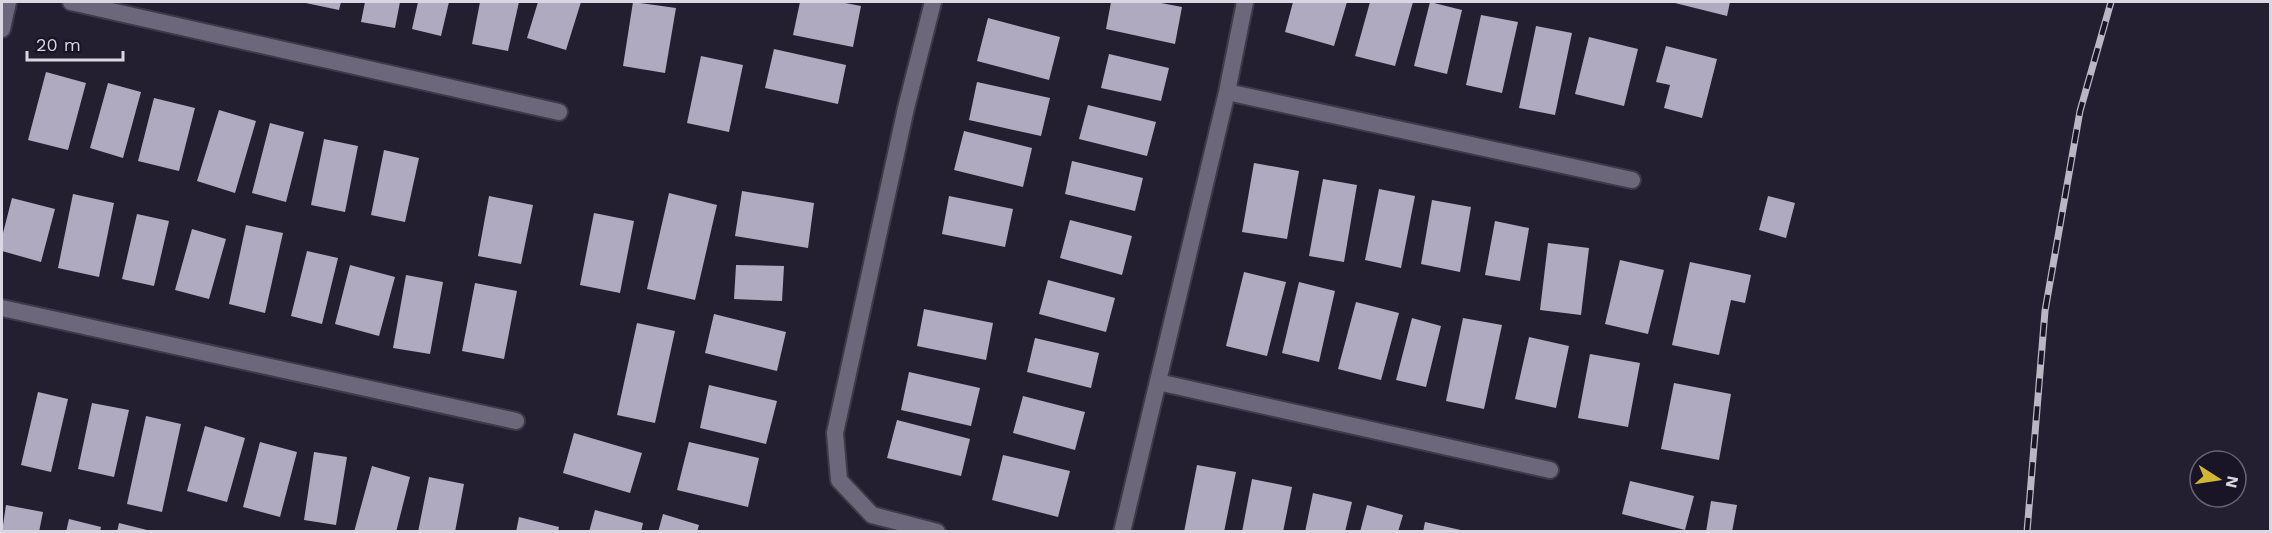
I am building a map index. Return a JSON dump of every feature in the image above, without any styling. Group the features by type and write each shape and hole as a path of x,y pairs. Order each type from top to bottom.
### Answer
{"street":[{"path":"2,29 8,2"},
{"path":"71,2 559,112"},
{"path":"933,2 906,108 836,433 839,480 873,515 937,531"},
{"path":"1122,531 1227,92 1245,2"},
{"path":"1227,92 1632,180"},
{"path":"2,308 516,421"},
{"path":"1158,382 1550,470"}],"building":[{"path":"301,2 341,2 339,10"},
{"path":"365,2 400,2 395,28 361,22"},
{"path":"418,2 449,2 441,36 412,29"},
{"path":"480,2 519,2 508,51 472,44"},
{"path":"538,2 581,2 566,50 527,38"},
{"path":"633,2 676,8 665,73 623,66"},
{"path":"800,2 840,2 861,6 853,47 793,35"},
{"path":"1111,2 1156,2 1182,7 1175,44 1106,29"},
{"path":"1293,2 1347,2 1334,46 1285,32"},
{"path":"1370,2 1413,2 1395,66 1355,56"},
{"path":"1430,2 1462,10 1447,74 1414,66"},
{"path":"1671,2 1730,2 1727,16"},
{"path":"1481,15 1518,22 1502,93 1466,85"},
{"path":"988,18 1060,37 1049,80 977,61"},
{"path":"1536,26 1572,33 1555,115 1519,108"},
{"path":"1589,37 1638,49 1624,106 1575,94"},
{"path":"1666,46 1717,59 1702,118 1664,108 1670,85 1656,82"},
{"path":"774,49 846,65 838,104 765,88"},
{"path":"1109,54 1169,68 1161,101 1101,88"},
{"path":"701,56 743,65 729,132 687,123"},
{"path":"46,72 86,83 68,150 28,140"},
{"path":"977,82 1050,98 1041,136 969,120"},
{"path":"108,83 141,92 123,158 90,148"},
{"path":"154,98 195,108 179,171 138,161"},
{"path":"1088,105 1156,122 1147,156 1079,139"},
{"path":"219,110 256,121 235,193 197,181"},
{"path":"270,123 304,132 286,202 252,193"},
{"path":"964,131 1032,148 1023,187 954,170"},
{"path":"324,139 358,146 345,212 311,205"},
{"path":"384,150 419,158 405,222 371,215"},
{"path":"1072,161 1143,178 1135,211 1065,194"},
{"path":"1254,163 1299,171 1287,239 1242,232"},
{"path":"1323,179 1357,185 1344,262 1309,256"},
{"path":"1379,189 1415,196 1401,268 1365,260"},
{"path":"742,191 814,203 808,248 735,236"},
{"path":"669,193 717,205 695,300 647,289"},
{"path":"73,194 114,203 99,277 58,268"},
{"path":"489,196 533,205 521,264 478,256"},
{"path":"949,196 1013,209 1005,247 942,234"},
{"path":"1768,196 1795,203 1786,238 1759,230"},
{"path":"12,198 55,209 41,262 2,251 2,237"},
{"path":"1432,200 1471,207 1460,272 1421,264"},
{"path":"594,213 634,221 620,293 580,285"},
{"path":"137,214 169,221 154,286 122,279"},
{"path":"1070,220 1132,236 1122,275 1060,258"},
{"path":"1495,221 1529,228 1520,281 1485,275"},
{"path":"246,225 283,233 265,313 229,304"},
{"path":"192,229 226,239 209,299 175,290"},
{"path":"1548,243 1589,248 1581,315 1540,310"},
{"path":"307,251 338,258 322,324 291,316"},
{"path":"1620,260 1664,270 1648,334 1605,324"},
{"path":"1690,262 1751,275 1745,303 1731,300 1719,355 1672,345"},
{"path":"350,265 395,277 379,336 335,324"},
{"path":"736,265 784,266 782,301 734,299"},
{"path":"1244,272 1286,282 1267,356 1226,346"},
{"path":"406,275 443,282 430,354 393,348"},
{"path":"1048,280 1115,298 1106,332 1039,314"},
{"path":"1299,282 1335,291 1319,362 1282,353"},
{"path":"475,283 517,291 504,359 462,351"},
{"path":"1356,302 1399,313 1381,380 1338,369"},
{"path":"924,309 993,323 986,360 917,346"},
{"path":"714,314 786,332 777,371 705,353"},
{"path":"1412,318 1441,326 1426,387 1396,380"},
{"path":"1463,318 1502,325 1484,409 1446,401"},
{"path":"637,323 675,331 655,423 617,415"},
{"path":"1529,337 1569,346 1556,408 1515,399"},
{"path":"1035,338 1099,353 1091,388 1027,372"},
{"path":"1590,354 1640,363 1628,427 1578,418"},
{"path":"909,372 980,388 971,426 901,410"},
{"path":"1674,383 1731,394 1719,460 1661,449"},
{"path":"709,385 777,401 766,444 700,428"},
{"path":"38,392 68,399 51,472 21,465"},
{"path":"1023,396 1085,412 1075,450 1013,433"},
{"path":"92,403 129,410 114,477 78,469"},
{"path":"146,416 181,424 162,512 127,504"},
{"path":"897,420 970,439 961,476 887,458"},
{"path":"205,426 245,438 227,502 187,491"},
{"path":"574,433 642,453 630,493 563,473"},
{"path":"260,442 297,452 280,517 243,507"},
{"path":"689,442 759,458 748,507 677,490"},
{"path":"314,452 347,457 336,525 304,520"},
{"path":"1003,455 1070,471 1058,517 992,500"},
{"path":"1197,465 1236,472 1224,532 1184,532"},
{"path":"372,466 410,477 396,532 354,532"},
{"path":"429,477 464,484 455,532 418,532"},
{"path":"1252,479 1292,487 1283,532 1242,532"},
{"path":"1630,481 1694,496 1685,530 1622,514"},
{"path":"1313,493 1352,502 1345,532 1305,532"},
{"path":"1711,501 1737,505 1732,532 1706,532"},
{"path":"6,505 43,512 39,532 2,532"},
{"path":"1367,505 1403,515 1398,532 1360,532"},
{"path":"595,510 643,523 641,532 589,532"},
{"path":"663,514 699,525 697,532 658,532"},
{"path":"519,517 559,527 558,532 516,532"},
{"path":"69,519 101,527 100,532 66,532"},
{"path":"1425,522 1465,531 1465,532 1423,532"},
{"path":"119,523 151,531 151,532 117,532"}],"railway":[{"path":"2027,532 2045,311 2080,111 2111,2"}]}
